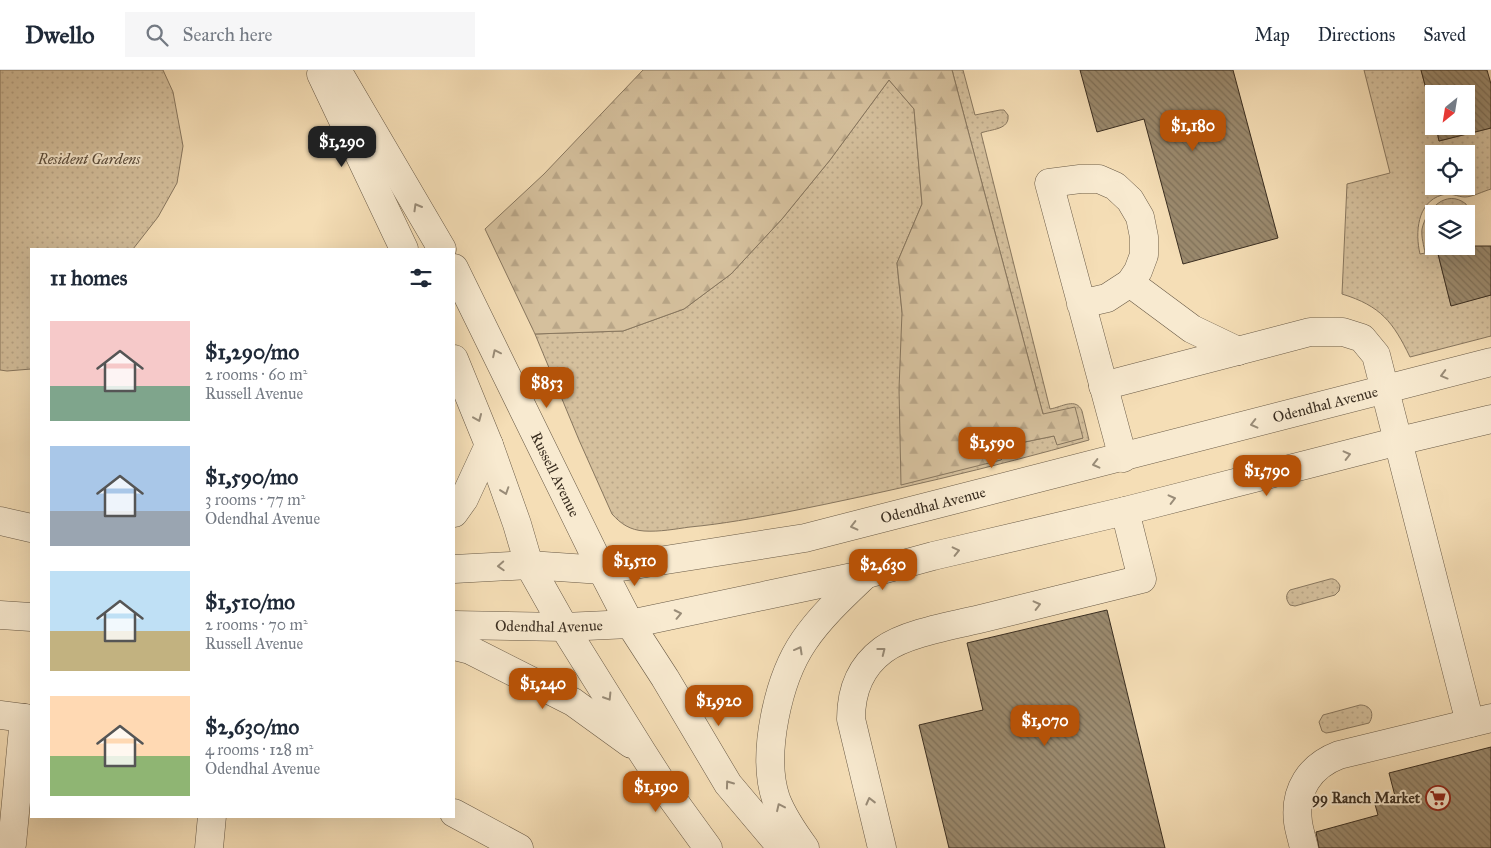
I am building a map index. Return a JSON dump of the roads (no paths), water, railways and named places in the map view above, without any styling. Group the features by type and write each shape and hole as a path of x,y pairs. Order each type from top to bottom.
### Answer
{"street":[{"path":"319,70 404,248"},
{"path":"337,70 441,248"},
{"path":"1082,304 1107,298 1130,283 1138,271 1144,255 1144,237 1140,217 1130,200 1115,186 1099,179 1080,179 1049,184 1123,458"},
{"name":"Russell Avenue","path":"455,270 630,624 728,784 782,848"},
{"path":"1130,283 1192,329 1238,351"},
{"path":"1103,386 1310,332 1343,332 1362,338 1376,355 1480,720 1339,755 1319,765 1305,782 1298,802 1298,823 1304,848"},
{"path":"455,361 490,445 529,565 564,627 642,752 671,797 708,848"},
{"name":"Odendhal Avenue","path":"455,569 529,565 602,570 805,538 1123,458 1491,362"},
{"name":"Odendhal Avenue","path":"455,625 564,627 630,624 867,574 933,556 1125,511 1491,419"},
{"path":"455,512 464,499 490,445"},
{"path":"882,848 851,719 854,690 872,659 891,644 902,639 1142,579 1125,511"},
{"path":"0,521 30,528"},
{"path":"806,848 789,825 776,798 771,772 777,705 782,687 804,641 834,604 867,574"},
{"path":"0,615 30,617"},
{"path":"455,646 470,650 573,702 642,752"},
{"path":"10,848 12,844 18,717"},
{"path":"455,814 520,848"},
{"path":"209,848 212,818"}],"place":[{"name":"99 Ranch Market","path":"1438,798"}],"park label":[{"name":"Resident Gardens","path":"89,159"}]}
